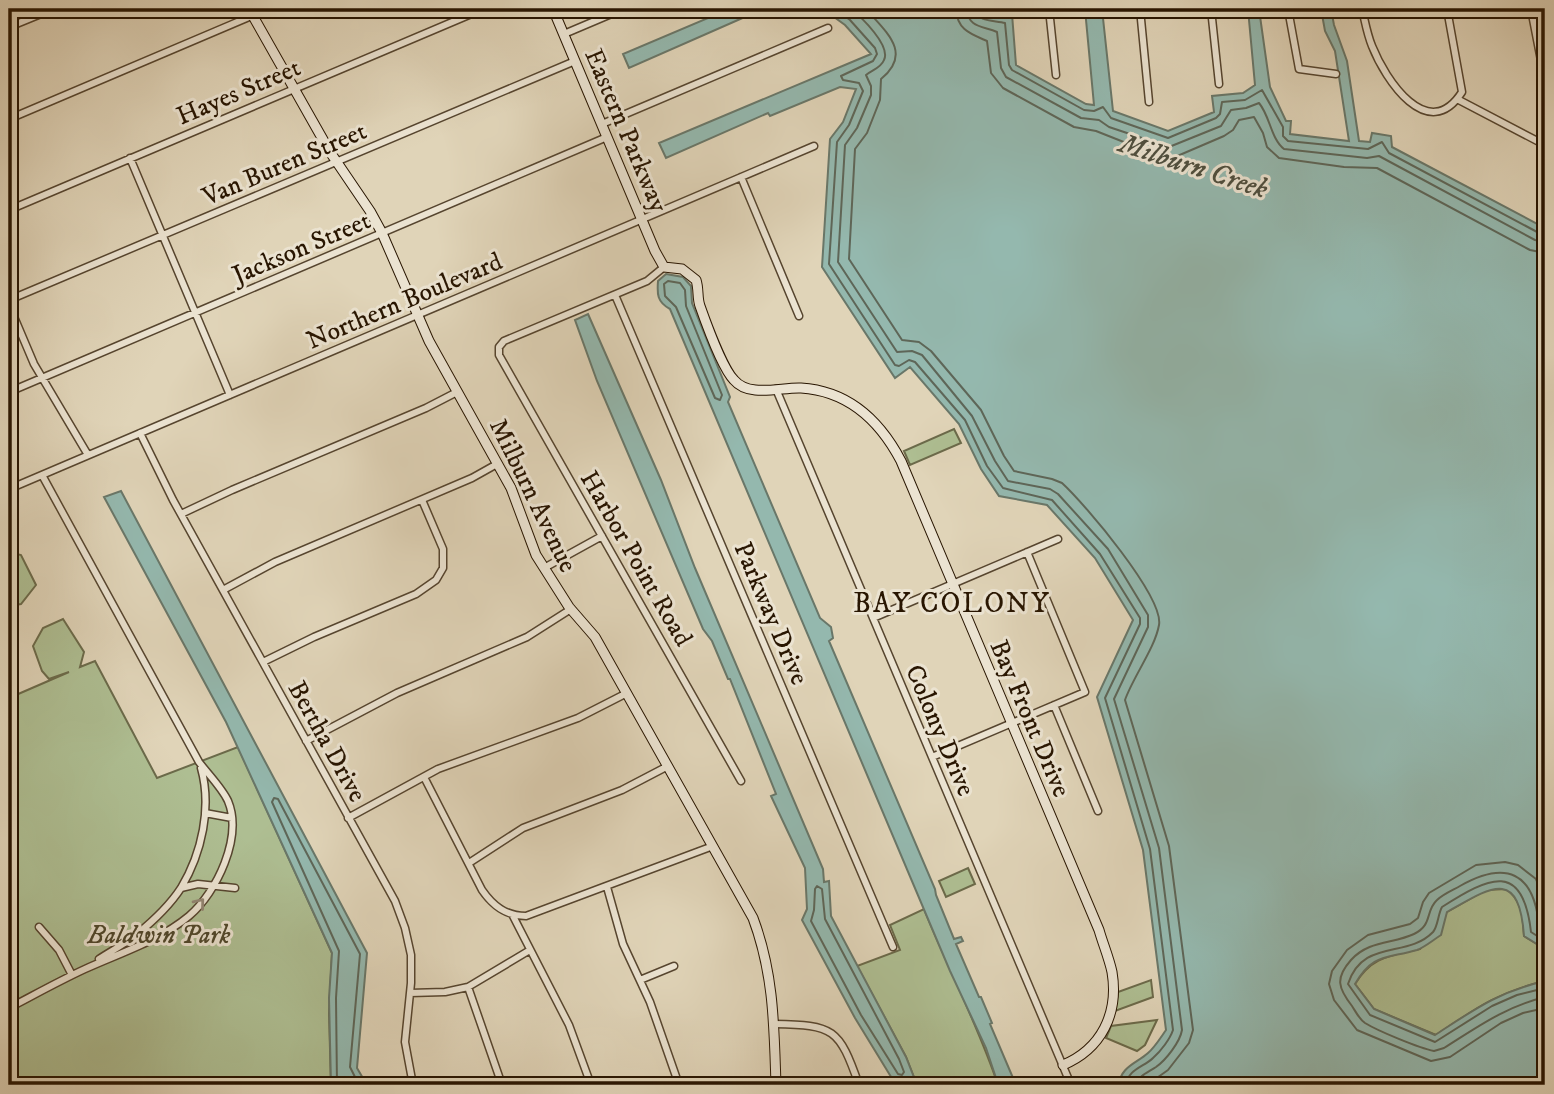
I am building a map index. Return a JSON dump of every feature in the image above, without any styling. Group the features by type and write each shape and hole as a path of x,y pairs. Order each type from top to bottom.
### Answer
{"street":[{"path":"9,27 53,9"},
{"path":"9,119 251,12 268,9"},
{"name":"Hayes Street","path":"9,210 482,9"},
{"name":"Eastern Parkway","path":"553,9 664,267"},
{"path":"564,34 623,9"},
{"path":"1049,9 1056,75"},
{"path":"1140,9 1149,103"},
{"path":"1211,9 1219,84"},
{"path":"1289,9 1299,69 1336,75"},
{"path":"1363,9 1372,46 1391,82 1403,97 1425,110 1438,112 1457,99 1462,92 1447,9"},
{"path":"1531,9 1545,81"},
{"name":"Milburn Avenue","path":"251,12 337,162 382,233 429,341 511,488 529,539 544,568 554,586 595,637 747,908 760,937 772,989 776,1085"},
{"path":"602,124 828,28"},
{"name":"Van Buren Street","path":"9,303 575,61"},
{"path":"1457,99 1545,145"},
{"name":"Jackson Street","path":"9,392 607,137"},
{"name":"Northern Boulevard","path":"9,489 814,146"},
{"path":"130,158 230,395"},
{"path":"741,177 799,316"},
{"path":"615,295 647,281 664,267"},
{"name":"Bay Front Drive","path":"664,267 682,269 696,280 699,304 734,381 750,390 802,388 836,395 862,410 878,424 901,461 1098,930 1112,972 1108,1020 1099,1040 1084,1055 1062,1065"},
{"name":"Harbor Point Road","path":"615,295 504,341 499,347 499,355 741,781"},
{"name":"Parkway Drive","path":"615,295 893,947"},
{"path":"9,303 42,378 88,455"},
{"name":"Colony Drive","path":"776,389 1071,1085"},
{"path":"181,514 426,408 457,392"},
{"name":"Bertha Drive","path":"141,433 181,514 395,901 411,955 405,1042 413,1085"},
{"path":"223,590 275,562 472,478 497,464"},
{"path":"9,1008 168,930 190,915 214,884 230,845 232,818 228,800 199,762 42,475"},
{"path":"263,662 314,637 416,594 436,580 443,568 443,549 422,500"},
{"path":"544,568 602,536"},
{"path":"873,618 1058,539"},
{"path":"932,757 1085,692 1027,552"},
{"path":"306,741 397,693 527,638 571,608"},
{"path":"348,818 451,764 578,718 627,693"},
{"path":"1054,705 1098,811"},
{"path":"75,974 135,936 181,888 201,841 205,813 206,785 199,762"},
{"path":"469,863 523,828 622,790 668,765"},
{"path":"424,778 490,901 519,923 523,939 569,1025 591,1085"},
{"path":"205,813 232,818"},
{"path":"513,916 526,916 713,846"},
{"path":"181,888 198,884 235,888"},
{"path":"607,887 623,944 640,980 679,1085"},
{"path":"39,927 75,974"},
{"path":"410,993 445,992 468,987 530,950"},
{"path":"640,980 674,966"},
{"path":"468,987 502,1085"},
{"path":"774,1024 812,1025 835,1035 849,1056 859,1085"}],"green space":[{"path":"954,429 961,443 910,465 904,451"},
{"path":"9,552 21,555 36,585 21,604 9,606"},
{"name":"Baldwin Park","path":"63,619 84,652 80,667 95,661 157,778 238,747 332,953 329,1013 331,1085 9,1085 9,698 69,672 49,679 42,671 33,646 43,628"},
{"path":"968,868 975,884 946,897 939,881"},
{"path":"1506,889 1518,904 1524,936 1545,949 1545,981 1500,996 1436,1035 1374,1009 1355,984 1375,962 1420,949 1447,912 1486,890"},
{"path":"924,909 998,1085 917,1085 906,1057 857,966 900,950 890,925"},
{"path":"1151,980 1153,997 1115,1011 1118,992"},
{"path":"1157,1020 1145,1045 1137,1051 1106,1038 1111,1026"}],"water":[{"name":"Milburn Creek","path":"908,8 1012,14 1016,65 1086,104 1094,105 1085,9 1102,9 1113,111 1168,131 1214,112 1212,96 1243,93 1255,85 1248,9 1259,9 1270,87 1286,121 1291,121 1290,134 1349,141 1335,51 1325,31 1321,9 1331,9 1347,61 1359,141 1370,142 1372,133 1391,136 1392,147 1545,228 1545,949 1524,936 1521,914 1509,891 1489,890 1447,912 1441,935 1417,950 1374,962 1355,984 1374,1009 1435,1035 1500,996 1545,981 1545,1085 1119,1085 1122,1074 1151,1051 1166,1030 1143,850 1097,697 1133,620 1095,558 1047,505 999,496 981,469 959,424 910,367 895,378 822,267 830,139 843,122 856,89 840,87 770,116 768,113 666,158 659,143 871,54 845,25 823,9"},
{"path":"716,9 763,9 629,68 623,54 720,13"},
{"path":"666,274 683,277 691,286 692,303 730,397 728,402 820,618 831,627 833,638 829,641 954,939 961,937 963,941 956,944 981,997 1016,1085 998,1084 986,1048 950,971 670,309 662,304 659,297 658,281"},
{"path":"588,314 661,480 695,568 823,869 824,882 829,881 831,916 906,1057 917,1085 896,1085 855,1018 802,920 807,909 805,868 771,796 776,794 730,679 712,641 703,629 597,381 575,320"},
{"path":"121,491 367,953 357,1068 367,1085 331,1085 329,998 332,953 226,722 104,497"}],"district":[{"name":"BAY COLONY","path":"952,602"}]}
